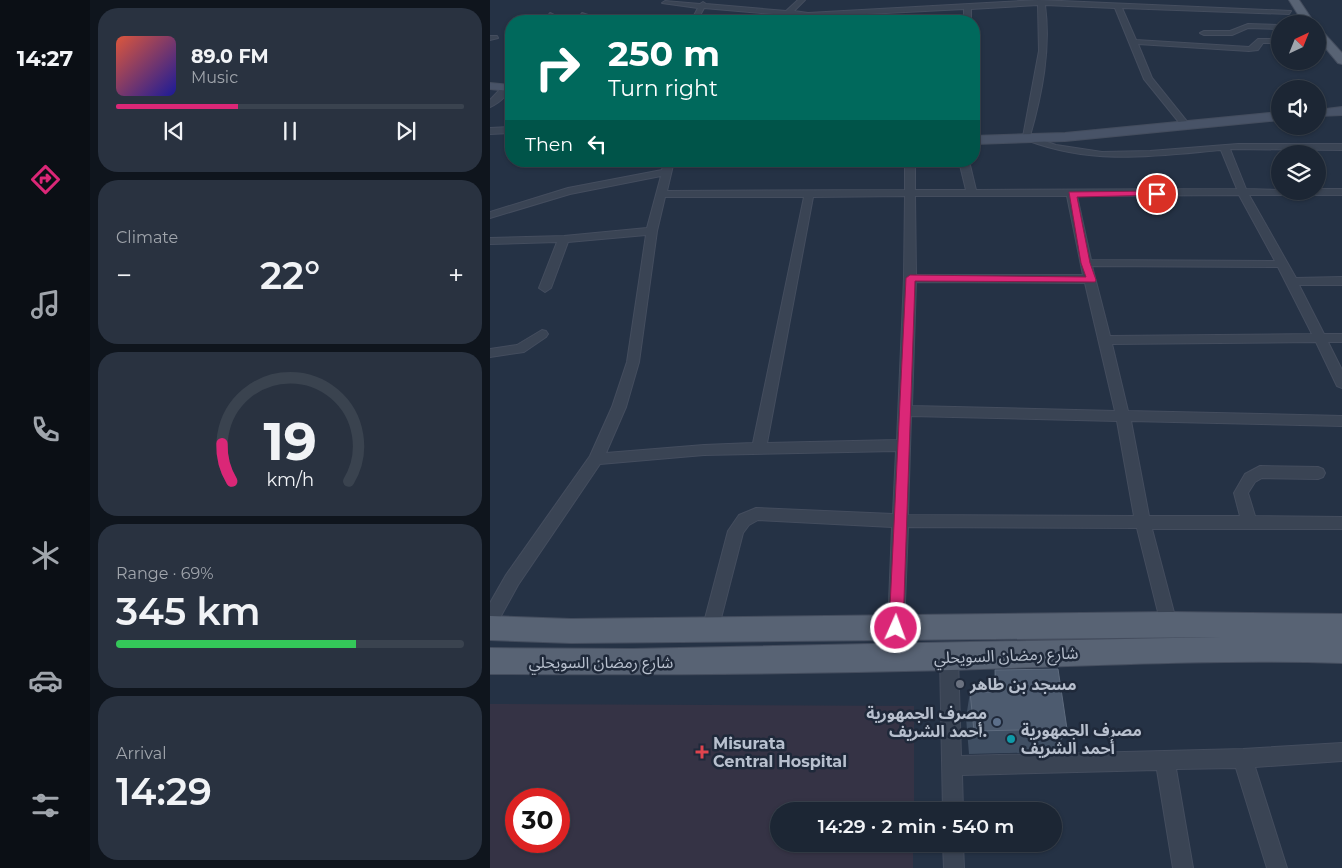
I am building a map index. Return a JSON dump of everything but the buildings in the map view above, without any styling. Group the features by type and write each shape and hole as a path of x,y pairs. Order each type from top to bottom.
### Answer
{"main road":[{"path":"1282,0 1291,15"},
{"path":"1294,0 1304,15"},
{"path":"1326,45 1340,65"},
{"path":"1326,54 1340,65"},
{"name":"شارع رمضان السويحلي","path":"490,628 571,631 1169,624 1342,626"},
{"name":"شارع رمضان السويحلي","path":"490,661 587,663 949,657 1274,648 1342,650"}],"street":[{"path":"788,13 802,0"},
{"path":"962,0 966,15"},
{"path":"658,15 665,1 808,15 964,8 1042,2 1289,12"},
{"path":"908,1 908,10"},
{"path":"1028,139 1039,81 1042,2"},
{"path":"697,15 703,4"},
{"path":"1118,6 1148,79 1186,124"},
{"path":"750,15 754,9"},
{"path":"895,15 897,11"},
{"path":"1204,33 1232,33 1237,28 1246,26 1271,27"},
{"path":"1136,42 1249,49 1255,48 1261,41 1271,41"},
{"path":"490,86 505,86"},
{"path":"490,104 505,92"},
{"path":"1326,112 1342,111"},
{"path":"980,140 1028,139 1271,117"},
{"path":"490,131 505,130"},
{"path":"1028,139 1057,150 1098,154 1158,154 1224,147 1342,147"},
{"path":"1224,147 1243,193 1292,282 1318,338 1342,383"},
{"path":"490,619 512,580 596,459 620,407 633,362 652,231 667,167"},
{"path":"896,628 905,445 910,278 910,167"},
{"path":"966,167 972,193"},
{"path":"490,215 568,191 666,172"},
{"path":"662,194 1342,192"},
{"path":"759,448 809,194"},
{"path":"1072,194 1086,263 1123,417 1143,523 1169,624"},
{"path":"490,241 564,239 652,231"},
{"path":"544,288 564,239"},
{"path":"1086,263 1281,264"},
{"path":"910,278 1091,280"},
{"path":"1292,282 1342,281"},
{"path":"490,353 520,349 542,334"},
{"path":"1105,340 1342,338"},
{"path":"906,410 1123,417 1342,421"},
{"path":"596,459 678,451 905,445"},
{"path":"1249,523 1240,493 1250,478 1260,472 1318,473"},
{"path":"710,630 736,531 748,517 774,514 900,521 1342,523"},
{"path":"949,657 953,802"},
{"path":"952,766 1243,758 1342,752"},
{"path":"1243,758 1277,868"},
{"path":"1165,759 1183,868"},
{"path":"953,852 954,868"}],"shaded area":[{"name":"Misurata Central Hospital","path":"490,704 914,706 914,802 770,802 770,852 913,852 913,868 490,868"}],"place":[{"name":"مسجد بن طاهر","path":"960,684"},
{"name":"مصرف الجمهورية أحمد الشريف.","path":"997,722"},
{"name":"مصرف الجمهورية أحمد الشريف","path":"1011,739"},
{"name":"Misurata Central Hospital","path":"702,752"}],"route":[{"path":"896,628 905,445 910,278 1091,280 1072,194 1157,194"}]}
